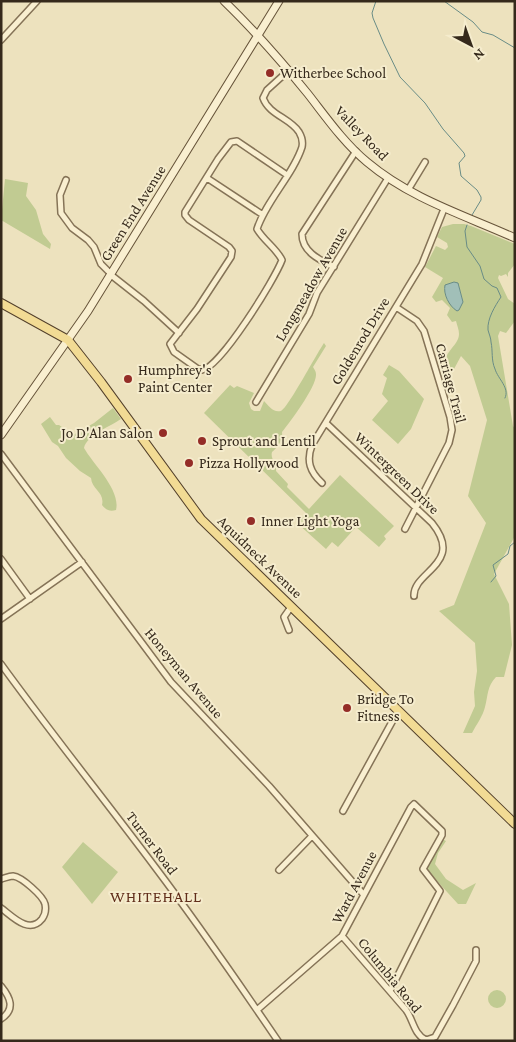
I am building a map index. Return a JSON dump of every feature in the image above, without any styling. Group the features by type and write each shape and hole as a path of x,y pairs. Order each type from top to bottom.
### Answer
{"main road":[{"name":"Valley Road","path":"224,1 258,35 366,161 388,178 444,209 515,238"},
{"name":"Green End Avenue","path":"1,435 111,275 280,1"},
{"name":"Aquidneck Avenue","path":"1,303 68,340 201,519 515,824"}],"street":[{"path":"1,40 37,1"},
{"path":"287,175 237,141 231,142 189,204 184,215 229,247 232,254 198,309 170,344 171,348 189,363 202,370 211,367 230,345 271,282 282,260 257,229 263,215 287,175 303,145 302,138 296,128 270,109 263,98 266,90 288,71"},
{"path":"334,267 313,256 302,240 302,234 356,151"},
{"path":"408,190 425,162"},
{"path":"207,178 263,215"},
{"name":"Longmeadow Avenue","path":"256,402 309,314 316,297 388,178"},
{"path":"66,180 60,195 61,213 72,228 94,247 101,264 111,275 144,300 179,333"},
{"name":"Goldenrod Drive","path":"322,483 309,466 309,455 312,445 422,264 444,209"},
{"name":"Carriage Trail","path":"396,307 417,321 424,331 451,424 449,443 406,529"},
{"name":"Wintergreen Drive","path":"326,423 416,508 441,536 442,550 438,561 414,589 414,596"},
{"name":"Honeyman Avenue","path":"1,454 171,682 269,786 364,895"},
{"path":"1,559 30,599"},
{"path":"1,619 82,562"},
{"path":"289,630 284,618 291,607"},
{"name":"Turner Road","path":"1,664 159,873 278,1041"},
{"path":"343,811 398,711"},
{"name":"Ward Avenue","path":"257,1010 342,936 414,804 442,831 442,835 423,869 440,891 390,991"},
{"path":"279,870 312,836"},
{"path":"1,879 13,876 23,880 42,898 46,908 41,920 35,924 27,925 17,921 1,908"},
{"name":"Columbia Road","path":"342,936 408,1013 419,1036 424,1040 431,1039 436,1035 476,961 476,950"},
{"path":"1,986 9,997 11,1005 8,1013 1,1019"}],"green space":[{"path":"5,179 28,183 26,196 36,210 43,234 51,244 50,249 1,220"},
{"path":"464,224 515,244 515,264 508,273 508,277 506,274 499,275 498,278 508,299 515,304 515,321 506,333 500,331 498,336 515,429 515,536 494,574 509,604 512,645 504,677 496,677 491,684 484,710 472,733 463,733 475,706 474,692 477,671 475,643 439,611 454,605 486,523 468,496 487,420 470,366 461,356 454,369 448,371 445,368 446,358 458,338 459,331 456,321 452,322 447,315 450,308 442,300 436,302 432,297 443,278 425,267 436,246 445,250 448,247 447,243 437,237 442,227","holes":["454,282 458,284 463,302 452,306 447,299 444,288"]},
{"path":"324,343 326,346 313,367 316,374 312,387 282,432 281,441 272,452 272,457 276,471 288,484 287,487 309,509 340,475 394,526 384,536 386,539 379,547 356,527 338,547 332,542 326,549 297,523 306,513 204,413 230,385 234,388 237,386 254,393 249,403 254,411 260,411 264,401 273,410 281,411 296,391"},
{"path":"389,365 399,371 424,399 411,429 398,444 372,420 388,401 382,394 387,378 383,375"},
{"path":"113,408 121,419 94,435 84,448 114,494 116,510 112,511 102,505 102,497 91,478 66,458 58,446 52,442 41,424 50,417 56,425 59,425 73,435 94,423"},
{"path":"442,839 446,841 438,853 435,864 446,879 463,890 476,883 466,904 458,904 427,870"},
{"path":"83,842 118,872 92,904 62,867"},
{"path":"493,990 501,990 506,995 504,1006 493,1008 488,1003 488,995"}],"water":[{"path":"454,282 458,283 463,302 457,311 449,303 445,292 445,285"}],"waterway":[{"path":"376,1 372,13 373,18 400,77 425,103 443,129 464,153 465,156 459,163 461,176 477,190 481,197 472,215"},
{"path":"444,1 473,22 482,32 493,35 515,48"},
{"path":"467,225 465,231 467,247 480,266 484,279 497,288 501,297 490,317 488,330 494,366 505,387 505,398"},
{"path":"491,582 496,576 493,565 508,554 510,546 515,542"}],"place":[{"name":"Witherbee School","path":"270,73"},
{"name":"Humphrey's Paint Center","path":"128,379"},
{"name":"Jo D'Alan Salon","path":"163,433"},
{"name":"Sprout and Lentil","path":"202,441"},
{"name":"Pizza Hollywood","path":"189,463"},
{"name":"Inner Light Yoga","path":"251,521"},
{"name":"Bridge To Fitness","path":"347,708"}],"district":[{"name":"WHITEHALL","path":"156,896"}]}
